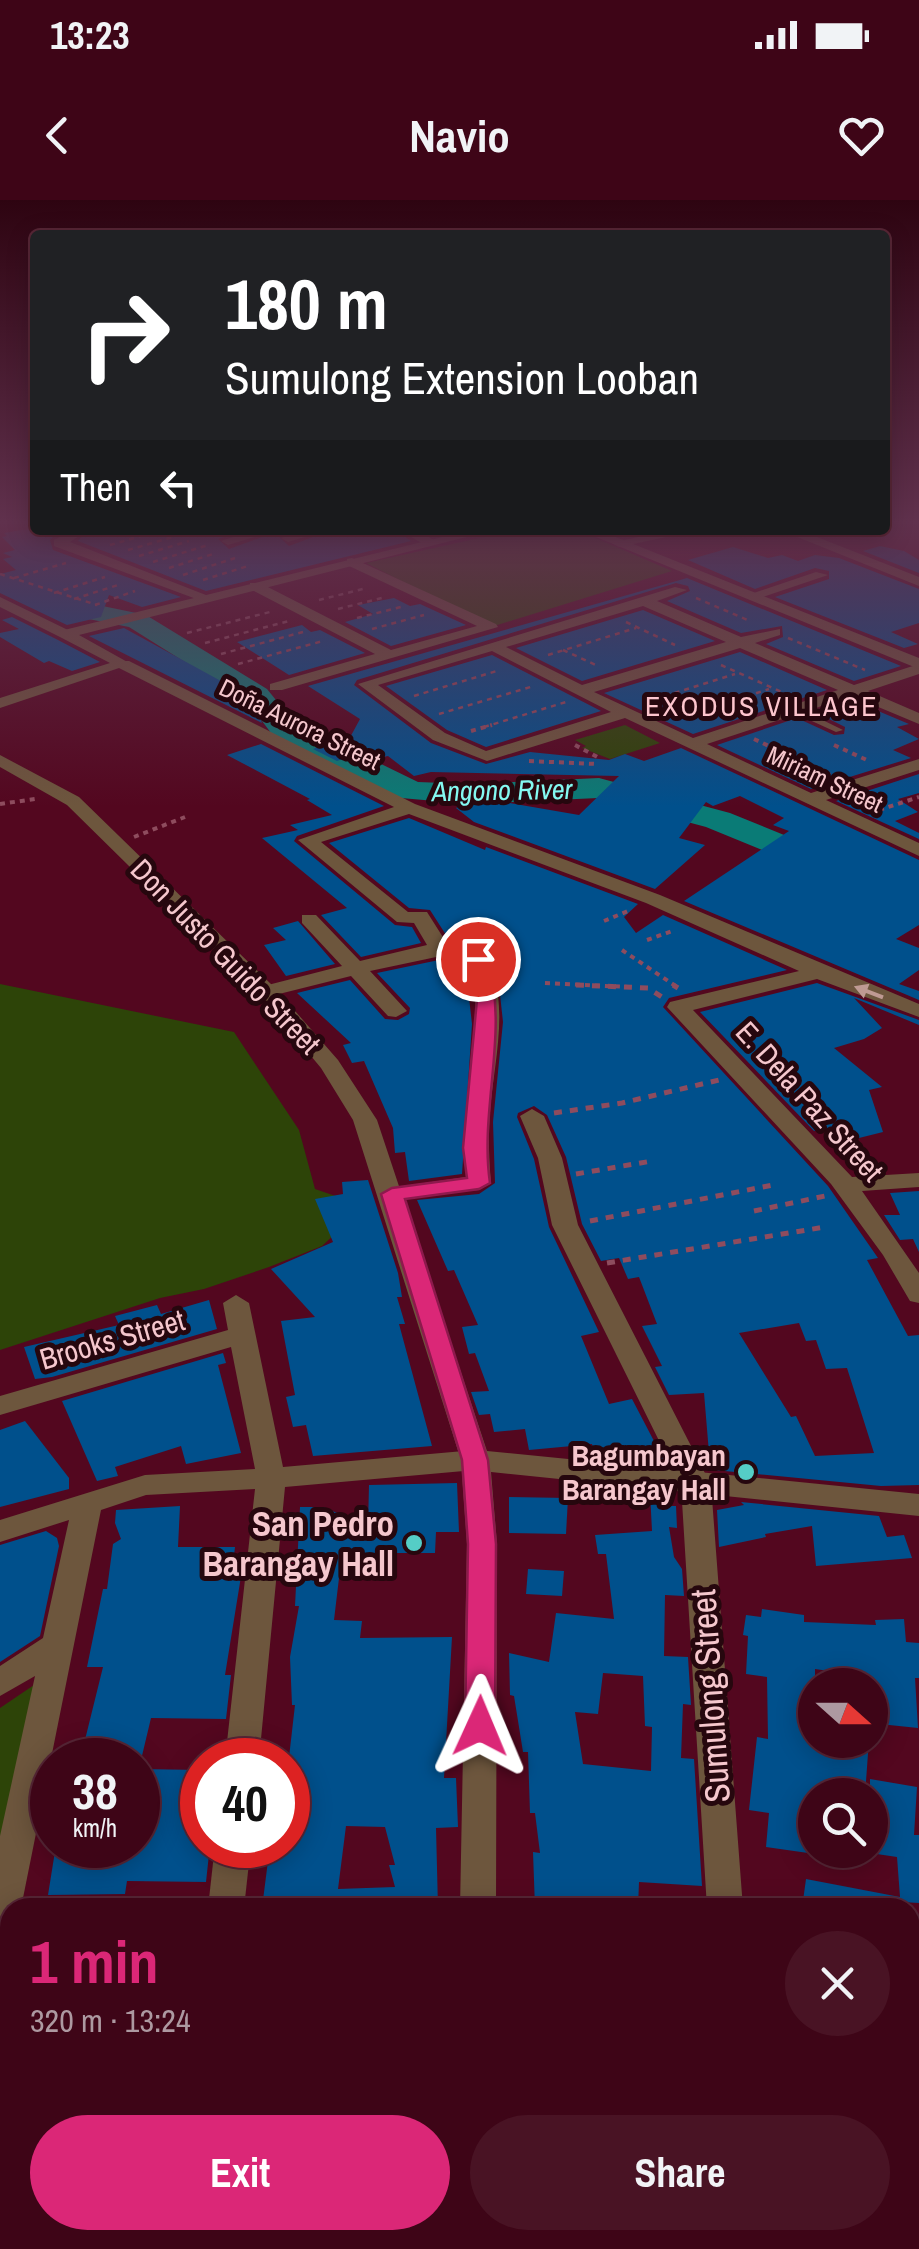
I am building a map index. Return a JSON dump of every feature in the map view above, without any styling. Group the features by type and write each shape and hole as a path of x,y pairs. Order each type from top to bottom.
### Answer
{"street":[{"name":"Doña Aurora Street","path":"29,616 409,808 653,900 919,1012"},
{"path":"65,634 129,616"},
{"path":"312,616 388,655"},
{"path":"276,687 491,627 468,616"},
{"path":"596,616 366,684 470,754 487,756 622,711"},
{"path":"676,616 919,719"},
{"path":"799,616 919,666"},
{"path":"584,693 776,632"},
{"name":"Miriam Street","path":"495,646 556,680 919,850"},
{"path":"0,703 123,664"},
{"path":"690,744 919,666"},
{"name":"Don Justo Guido Street","path":"0,760 73,801 268,991 330,1066 366,1120 475,1460 482,1544 478,1898"},
{"path":"810,799 919,764"},
{"path":"409,808 364,826 307,840 404,918 420,916 440,949"},
{"path":"897,840 919,834"},
{"path":"309,919 396,1011"},
{"path":"268,991 440,949 464,945 475,952 487,989 474,1148 479,1183 392,1194"},
{"path":"687,1004 818,972"},
{"name":"E. Dela Paz Street","path":"687,1004 742,1074 847,1188 893,1246 919,1295"},
{"path":"532,1116 556,1178 556,1198 565,1225 696,1485"},
{"path":"847,1188 919,1180"},
{"path":"236,1304 271,1478 244,1738"},
{"name":"Brooks Street","path":"0,1406 243,1334"},
{"path":"0,1531 145,1484 271,1478 475,1460 696,1485 919,1504"},
{"name":"Sumulong Street","path":"696,1485 725,1898"},
{"path":"7,1898 88,1502"},
{"path":"0,1684 59,1644"},
{"path":"227,1898 230,1868"}],"lane":[{"path":"795,710 840,730"}],"path":[{"path":"238,664 422,616"},
{"path":"564,650 623,678"},
{"path":"622,711 738,673"},
{"path":"418,720 556,680"},
{"path":"654,727 772,688"},
{"path":"445,739 584,693"},
{"path":"734,730 853,786"},
{"path":"487,756 597,764"},
{"path":"848,819 919,798"},
{"path":"117,843 185,817"},
{"path":"622,950 687,1004"},
{"path":"545,983 648,988 687,1004"},
{"path":"532,1116 622,1103 742,1074"},
{"path":"556,1178 652,1161"},
{"path":"565,1225 774,1185"},
{"path":"754,1211 847,1188"},
{"path":"584,1267 825,1227"}],"green space":[{"path":"469,616 528,616 491,627"},
{"path":"625,725 660,743 610,759 582,748 586,746 575,740"},
{"path":"0,984 234,1032 299,1130 315,1189 365,1206 322,1246 269,1267 0,1350"},
{"path":"34,1685 0,1845 0,1708"}],"building":[{"path":"47,616 102,616 101,617 67,625"},
{"path":"367,616 445,616 466,625 391,646 345,622"},
{"path":"555,616 569,616 357,680 354,685 431,743 486,764 530,752 609,760 625,754 644,761 681,748 919,860 919,925 896,939 919,948 919,970 899,984 919,991 919,1000 684,901 789,831 773,825 784,818 740,796 713,806 706,802 679,838 705,845 655,889 474,822 456,808 475,797 579,815 619,776 431,772 414,776 388,756 378,758 367,750 337,761 313,749 340,739 347,743 360,719 308,686"},
{"path":"624,616 656,616 715,641 582,681 516,648"},
{"path":"701,616 778,616 901,666 854,681 766,644 783,637 782,626 741,633"},
{"path":"822,616 919,616 919,623 891,632 918,644 904,648"},
{"path":"12,617 100,662 72,671 49,661 44,663 0,637 0,633 19,629 2,620"},
{"path":"302,625 365,653 289,675 237,642"},
{"path":"124,628 252,698 262,723 89,636"},
{"path":"740,652 827,690 693,734 604,693"},
{"path":"492,655 601,711 486,747 447,730 386,686"},
{"path":"852,700 909,724 897,727 919,739 893,750 911,758 811,789 717,745 797,718 834,735 844,734 845,727 815,712"},
{"path":"261,744 384,806 297,836 294,841 395,925 412,927 421,943 361,957 321,915 347,908 262,838 298,830 290,825 332,815 227,755"},
{"path":"919,774 919,793 898,799 918,812 895,821 919,833 919,839 836,801"},
{"path":"409,818 485,850 486,847 638,904 624,917 636,933 663,915 787,970 669,998 663,1007 828,1186 878,1258 867,1260 908,1336 919,1335 919,1485 881,1486 714,1470 710,1465 704,1393 669,1395 655,1367 662,1366 642,1326 657,1324 639,1277 628,1279 619,1258 601,1261 582,1224 566,1157 547,1115 534,1106 517,1117 534,1159 549,1227 599,1332 581,1336 609,1404 632,1399 666,1464 595,1458 592,1444 579,1445 578,1441 572,1442 572,1446 529,1450 525,1429 494,1432 490,1414 479,1415 471,1392 489,1391 475,1353 469,1354 462,1327 478,1325 454,1270 448,1271 417,1200 479,1194 495,1183 493,1122 503,1022 498,976 489,956 474,939 448,938 430,910 409,908 329,843","holes":["799,1323 806,1341 816,1340 826,1369 847,1368 874,1453 815,1456 796,1416 791,1417 739,1333"]},
{"path":"298,921 335,964 286,976 264,945 286,940 273,928"},
{"path":"458,956 466,971 472,1024 462,1174 409,1181 405,1152 395,1153 393,1128 364,1061 352,1063 343,1045 351,1043 297,993 350,980 385,1019 398,1020 409,1014 410,1008 377,973"},
{"path":"817,983 919,1020 919,1025 854,998 882,1028 864,1039 834,1048 882,1087 869,1090 883,1132 851,1140 836,1126 814,1131 700,1012"},
{"path":"368,1180 398,1273 402,1297 397,1297 405,1324 399,1324 432,1446 313,1456 306,1425 293,1427 286,1397 295,1395 281,1321 315,1317 271,1269 333,1242 315,1199 343,1194 342,1182"},
{"path":"919,1191 919,1252 913,1239 900,1240 884,1215 900,1215 890,1193"},
{"path":"209,1300 217,1329 35,1379 24,1347 119,1325 115,1316 157,1305 161,1314"},
{"path":"223,1353 226,1363 218,1365 241,1453 186,1464 181,1446 115,1467 118,1476 97,1481 62,1401"},
{"path":"25,1421 69,1478 69,1489 0,1507 0,1430"},
{"path":"457,1483 459,1532 436,1532 435,1553 342,1553 334,1620 362,1621 360,1638 452,1637 444,1778 456,1778 458,1827 436,1828 438,1898 263,1898 267,1868 310,1868 310,1738 291,1738 295,1705 290,1657 299,1606 295,1606 300,1507 323,1507 368,1526 369,1485","holes":["346,1826 385,1827 395,1865 389,1865 395,1887 338,1889"]},
{"path":"650,1492 661,1493 664,1506 676,1506 677,1528 669,1527 674,1557 682,1569 684,1596 665,1595 664,1656 688,1657 691,1705 683,1704 681,1758 694,1759 702,1886 639,1882 638,1898 535,1898 533,1852 540,1853 535,1813 530,1813 528,1752 523,1752 514,1696 510,1695 509,1653 549,1662 556,1613 614,1619 606,1554 598,1554 595,1535 652,1531","holes":["603,1673 643,1676 645,1726 652,1727 651,1771 583,1764 575,1712 598,1714"]},
{"path":"509,1497 568,1498 566,1534 509,1533"},
{"path":"741,1502 879,1516 887,1537 904,1535 912,1558 816,1566 812,1526 719,1547 717,1510 744,1505"},
{"path":"180,1506 178,1547 235,1547 233,1564 243,1564 225,1675 231,1675 226,1719 151,1718 146,1738 85,1738 103,1667 87,1667 103,1589 107,1589 113,1544 121,1539 115,1523 116,1510"},
{"path":"46,1531 57,1538 59,1546 40,1636 0,1662 0,1545"},
{"path":"528,1569 564,1571 562,1596 526,1594"},
{"path":"762,1609 804,1615 804,1622 876,1625 875,1620 904,1619 906,1642 919,1643 919,1678 915,1678 918,1728 888,1725 888,1668 798,1668 798,1758 868,1758 866,1778 798,1778 798,1852 766,1847 769,1813 749,1810 757,1737 768,1739 767,1677 746,1674 748,1636 743,1635 746,1615 761,1617"},
{"path":"160,1769 180,1770 180,1868 208,1868 206,1882 127,1881 125,1894 48,1895 52,1868 160,1868"},
{"path":"888,1782 917,1787 914,1835 919,1835 919,1898 803,1898 806,1879 900,1897 897,1857 888,1856"}],"waterway":[{"name":"Angono River","path":"110,616 137,621 257,695 282,727 412,791 469,794 599,788 718,820 919,903"}],"place":[{"name":"Bagumbayan Barangay Hall","path":"746,1472"},
{"name":"San Pedro Barangay Hall","path":"414,1543"}],"district":[{"name":"EXODUS VILLAGE","path":"762,706"}],"route":[{"path":"478,959 487,989 474,1148 479,1183 392,1194 475,1460 482,1544 480,1726"}]}
